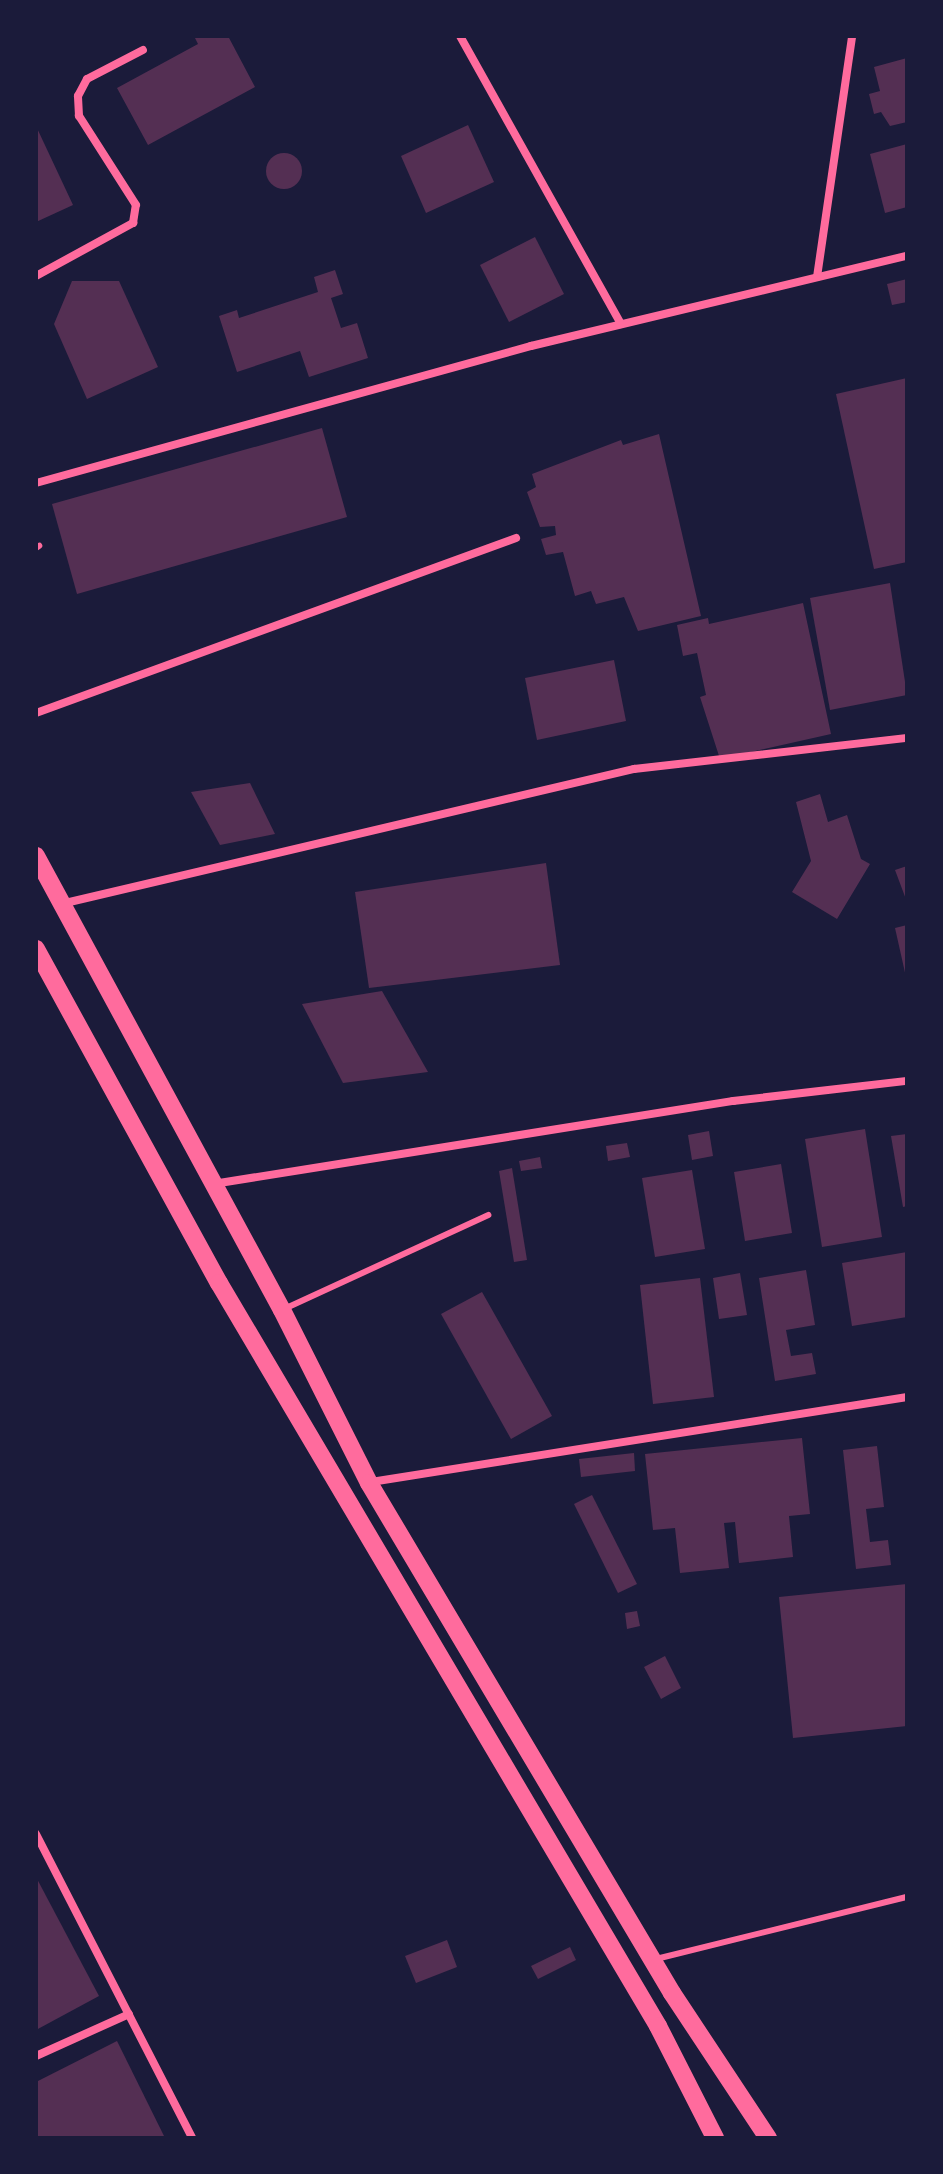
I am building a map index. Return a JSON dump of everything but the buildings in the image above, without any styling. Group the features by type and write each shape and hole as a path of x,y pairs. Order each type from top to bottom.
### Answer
{"main road":[{"path":"36,856 282,1310 369,1483 672,1993 768,2138"},
{"path":"36,949 219,1283 658,2026 715,2138"}],"street":[{"path":"460,36 621,324"},
{"path":"817,277 852,36"},
{"path":"36,276 133,223 136,205 79,116 78,96 87,79 143,50"},
{"path":"36,483 621,324 907,256"},
{"path":"36,713 516,538"},
{"path":"61,904 634,769 907,738"},
{"path":"212,1184 733,1101 907,1081"},
{"path":"369,1483 907,1397"},
{"path":"36,1834 192,2138"},
{"path":"36,2056 129,2014"}],"lane":[{"path":"282,1310 488,1215"},
{"path":"652,1960 907,1897"}]}
